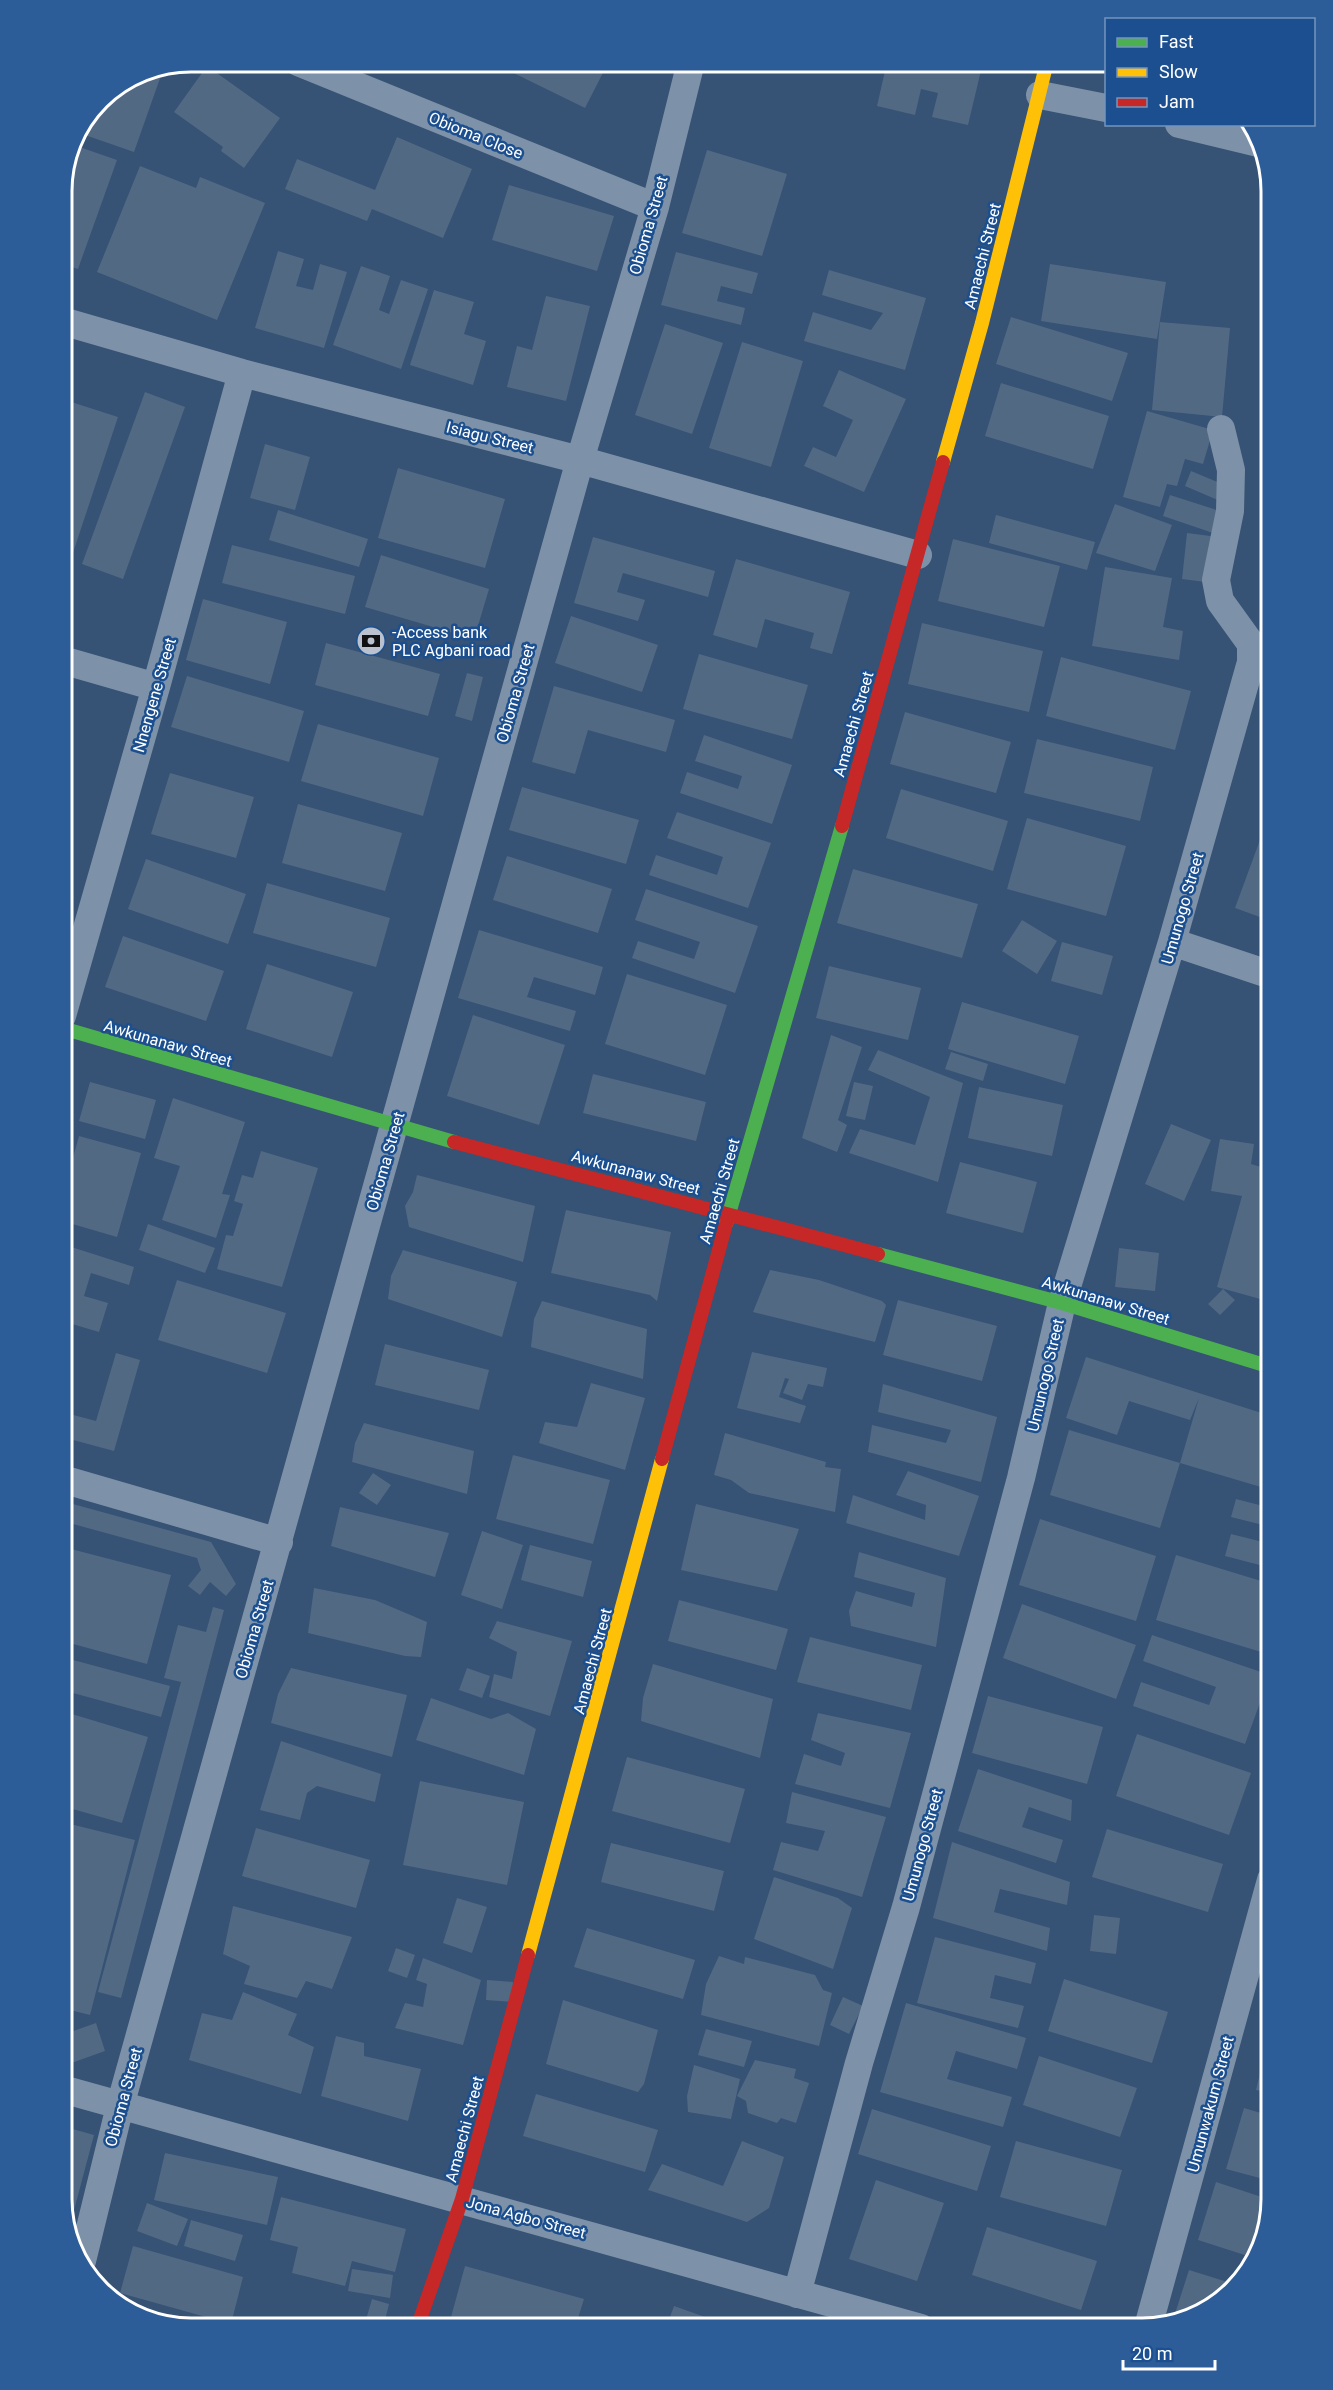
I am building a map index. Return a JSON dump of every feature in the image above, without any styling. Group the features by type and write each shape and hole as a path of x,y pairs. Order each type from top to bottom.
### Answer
{"street":[{"name":"Obioma Close","path":"323,72 655,207"},
{"name":"Obioma Street","path":"84,2252 120,2106 580,460 655,207 689,72"},
{"name":"Amaechi Street","path":"420,2318 462,2199 729,1213 813,929 982,323 1045,72"},
{"path":"1040,95 1105,108"},
{"path":"1187,126 1250,141"},
{"name":"Isiagu Street","path":"72,324 242,373 580,460 918,555"},
{"name":"Nnengene Street","path":"72,981 242,373"},
{"name":"Umunogo Street","path":"797,2294 859,2063 906,1907 1009,1523 1062,1303 1172,942 1251,662 1251,644 1220,601 1216,580 1230,511 1231,470 1221,429"},
{"path":"72,663 156,687"},
{"path":"1172,942 1261,971"},
{"name":"Awkunanaw Street","path":"72,1031 394,1126 1062,1303 1261,1364"},
{"path":"72,1482 279,1542"},
{"name":"Umunwakum Street","path":"1151,2318 1261,1920"},
{"name":"Jona Agbo Street","path":"72,2093 377,2178 462,2199 885,2318"}],"building":[{"path":"203,72 215,72 280,118 244,168 221,151 223,147 174,112"},
{"path":"511,72 603,72 585,108"},
{"path":"885,72 981,72 968,125 932,117 938,93 921,89 915,115 877,106"},
{"path":"161,76 134,152 86,135 107,107 125,92"},
{"path":"397,137 472,169 443,238 372,209 367,221 285,189 297,159 375,190"},
{"path":"80,147 117,160 78,269 72,267 72,183"},
{"path":"707,150 787,174 762,256 682,233"},
{"path":"140,166 196,188 200,177 265,203 217,320 97,272"},
{"path":"509,185 614,216 597,271 492,240"},
{"path":"278,251 304,259 296,286 313,290 320,264 347,272 324,348 255,328"},
{"path":"676,252 758,273 752,294 721,286 717,301 745,308 741,325 661,305"},
{"path":"1050,264 1166,282 1157,339 1041,321"},
{"path":"361,266 390,276 379,310 389,314 401,280 428,289 401,369 333,345"},
{"path":"829,270 926,298 905,370 804,341 813,312 871,330 883,313 822,295"},
{"path":"434,290 474,302 464,334 486,341 473,385 410,365"},
{"path":"546,296 590,306 566,401 507,387 517,346 532,350"},
{"path":"1011,317 1128,353 1112,401 996,364"},
{"path":"1160,322 1230,328 1222,417 1152,410"},
{"path":"665,324 723,343 692,434 635,415"},
{"path":"742,342 803,361 771,467 709,448"},
{"path":"839,370 906,399 864,492 804,466 813,447 836,457 853,420 823,406"},
{"path":"1001,383 1109,416 1093,469 985,436"},
{"path":"145,392 185,407 123,579 82,564"},
{"path":"72,402 118,417 72,556"},
{"path":"1147,411 1213,430 1203,464 1185,459 1177,486 1167,484 1160,507 1123,497"},
{"path":"265,444 310,457 295,510 250,498"},
{"path":"398,468 505,499 485,568 378,538"},
{"path":"1191,471 1227,486 1220,501 1185,486"},
{"path":"1170,495 1223,512 1216,534 1163,516"},
{"path":"1115,504 1172,525 1155,571 1096,553"},
{"path":"278,510 368,539 359,567 269,540"},
{"path":"996,515 1095,542 1087,570 989,543"},
{"path":"1187,533 1218,537 1213,583 1182,579"},
{"path":"593,537 715,571 708,597 623,573 617,592 645,600 638,621 574,603"},
{"path":"953,539 1060,566 1044,627 938,601"},
{"path":"232,545 355,576 345,614 222,583"},
{"path":"381,555 489,589 474,639 365,607"},
{"path":"736,559 850,592 832,654 810,648 814,633 765,619 757,648 713,635"},
{"path":"1105,567 1172,578 1163,627 1183,631 1179,660 1092,646"},
{"path":"203,599 287,622 270,684 186,660"},
{"path":"571,616 658,645 642,692 555,663"},
{"path":"922,623 1043,651 1029,712 908,684"},
{"path":"326,643 440,674 428,716 315,685"},
{"path":"699,654 808,685 792,739 683,709"},
{"path":"1061,657 1191,691 1175,750 1046,716"},
{"path":"467,673 483,677 472,721 455,716"},
{"path":"187,676 304,711 289,762 171,727"},
{"path":"554,686 675,720 666,752 588,730 575,774 532,762"},
{"path":"905,712 1011,742 996,793 890,764"},
{"path":"318,724 439,758 423,816 301,781"},
{"path":"704,735 792,765 772,824 680,793 687,772 738,789 742,776 695,761"},
{"path":"1037,739 1153,767 1140,821 1024,793"},
{"path":"170,773 254,797 236,858 151,834"},
{"path":"522,787 639,820 626,864 509,830"},
{"path":"901,789 1008,821 993,871 886,838"},
{"path":"298,804 402,833 385,891 282,863"},
{"path":"677,812 771,843 748,908 649,875 656,855 717,875 723,857 667,838"},
{"path":"1027,818 1126,846 1106,916 1007,889"},
{"path":"1261,837 1261,917 1235,908"},
{"path":"507,856 612,889 598,933 493,900"},
{"path":"146,859 246,894 228,944 128,909"},
{"path":"853,869 978,904 962,958 837,923"},
{"path":"267,883 390,918 376,967 253,933"},
{"path":"646,889 758,926 735,993 632,958 638,941 694,959 700,942 635,920"},
{"path":"1022,920 1057,941 1037,974 1002,951"},
{"path":"479,930 603,967 595,995 534,977 527,997 576,1011 570,1031 458,998"},
{"path":"123,936 224,971 206,1021 105,987"},
{"path":"1062,942 1113,956 1102,995 1051,981"},
{"path":"267,964 353,992 332,1057 246,1029"},
{"path":"829,966 921,988 908,1040 816,1018"},
{"path":"627,974 727,1005 705,1075 605,1044"},
{"path":"962,1002 1079,1036 1065,1084 948,1049"},
{"path":"473,1015 565,1045 539,1125 447,1096"},
{"path":"831,1035 862,1047 838,1120 847,1125 837,1152 802,1138"},
{"path":"878,1050 963,1083 938,1182 849,1153 860,1129 915,1145 930,1097 868,1070"},
{"path":"951,1052 988,1064 983,1081 945,1069"},
{"path":"593,1074 706,1102 696,1141 583,1113"},
{"path":"90,1082 156,1100 145,1139 79,1121"},
{"path":"854,1082 873,1086 865,1120 846,1116"},
{"path":"979,1087 1063,1105 1052,1156 968,1138"},
{"path":"173,1098 245,1122 222,1194 230,1195 216,1238 162,1220 180,1166 154,1158"},
{"path":"1171,1124 1211,1140 1184,1201 1145,1184"},
{"path":"79,1136 141,1153 117,1237 72,1224 72,1162"},
{"path":"1220,1139 1254,1144 1251,1164 1261,1167 1261,1299 1217,1287 1242,1196 1211,1191"},
{"path":"261,1151 318,1168 282,1287 217,1269 226,1235 233,1236 243,1204 234,1201 242,1175 253,1178"},
{"path":"960,1162 1037,1182 1023,1233 946,1213"},
{"path":"417,1175 535,1206 523,1262 409,1227 405,1206 413,1192"},
{"path":"566,1210 671,1232 657,1301 650,1295 551,1273"},
{"path":"148,1224 215,1248 205,1273 139,1250"},
{"path":"72,1247 134,1267 129,1285 91,1273 84,1296 108,1303 99,1332 72,1324"},
{"path":"1119,1248 1159,1253 1155,1291 1115,1287"},
{"path":"403,1250 517,1282 502,1337 388,1299 391,1276"},
{"path":"770,1270 819,1280 882,1301 886,1305 875,1342 753,1312"},
{"path":"177,1280 286,1313 267,1373 158,1340"},
{"path":"1223,1289 1235,1300 1220,1315 1208,1304"},
{"path":"898,1300 997,1326 982,1381 883,1355"},
{"path":"542,1301 647,1329 643,1379 531,1347 534,1319"},
{"path":"385,1344 489,1370 479,1410 375,1385"},
{"path":"752,1352 827,1368 823,1387 808,1384 802,1400 783,1393 789,1379 785,1378 779,1397 806,1406 800,1423 737,1408"},
{"path":"116,1353 140,1360 114,1451 72,1440 72,1415 96,1421"},
{"path":"1086,1357 1261,1413 1261,1487 1180,1463 1199,1398 1190,1420 1129,1401 1117,1435 1066,1418"},
{"path":"591,1383 645,1398 625,1470 539,1443 545,1422 577,1427"},
{"path":"883,1384 997,1417 981,1482 868,1452 872,1425 946,1443 951,1430 878,1412"},
{"path":"364,1423 474,1451 467,1494 352,1462 355,1443"},
{"path":"1069,1430 1180,1463 1160,1528 1050,1495"},
{"path":"725,1433 826,1462 825,1467 841,1469 835,1512 749,1493 731,1480 714,1475"},
{"path":"513,1455 610,1480 593,1544 496,1519"},
{"path":"908,1471 979,1496 959,1556 846,1523 853,1495 925,1520 926,1505 896,1495"},
{"path":"373,1473 391,1485 377,1505 359,1493"},
{"path":"1236,1499 1261,1505 1261,1524 1231,1517"},
{"path":"72,1504 211,1542 236,1584 226,1596 210,1582 200,1595 188,1586 201,1570 197,1558 72,1524"},
{"path":"696,1504 799,1529 777,1591 681,1570"},
{"path":"340,1507 449,1533 435,1577 331,1546"},
{"path":"1040,1519 1156,1556 1136,1621 1019,1585"},
{"path":"482,1531 523,1545 502,1609 461,1595"},
{"path":"1231,1534 1261,1542 1261,1565 1225,1556"},
{"path":"530,1545 592,1561 583,1597 521,1580"},
{"path":"72,1549 171,1575 147,1664 72,1644"},
{"path":"859,1552 946,1578 936,1647 851,1626 849,1611 856,1591 912,1607 915,1593 854,1577"},
{"path":"1176,1555 1261,1581 1261,1652 1156,1620"},
{"path":"314,1588 375,1600 427,1622 421,1657 405,1656 308,1633"},
{"path":"679,1600 788,1629 776,1670 668,1641"},
{"path":"1022,1604 1136,1645 1116,1699 1003,1658"},
{"path":"213,1607 224,1610 121,1998 98,1992 181,1682 164,1678 178,1625 206,1632"},
{"path":"497,1621 572,1641 550,1716 489,1697 494,1674 512,1679 517,1652 489,1638"},
{"path":"1152,1635 1261,1672 1261,1700 1245,1744 1133,1706 1141,1682 1209,1705 1216,1687 1143,1661"},
{"path":"810,1637 922,1665 911,1710 797,1682"},
{"path":"72,1660 170,1686 161,1717 72,1693"},
{"path":"653,1664 773,1699 760,1758 641,1721 643,1698"},
{"path":"291,1668 407,1695 392,1757 271,1723 278,1694"},
{"path":"467,1668 490,1676 482,1698 459,1690"},
{"path":"988,1696 1103,1727 1087,1784 972,1753"},
{"path":"431,1698 491,1719 508,1713 536,1729 524,1775 416,1740"},
{"path":"818,1713 911,1733 890,1808 795,1784 804,1754 841,1766 845,1753 811,1740"},
{"path":"72,1714 148,1737 122,1823 72,1809"},
{"path":"1137,1734 1251,1773 1229,1835 1116,1796"},
{"path":"281,1741 381,1774 375,1802 317,1786 307,1793 300,1820 260,1810"},
{"path":"627,1757 745,1789 730,1843 612,1811"},
{"path":"978,1769 1072,1800 1071,1821 1029,1807 1022,1827 1063,1840 1056,1863 958,1831"},
{"path":"420,1781 524,1802 507,1885 403,1865"},
{"path":"792,1792 886,1817 862,1897 773,1870 781,1842 818,1851 825,1831 786,1823"},
{"path":"72,1824 135,1840 90,2015 72,2010"},
{"path":"256,1828 370,1860 356,1908 242,1876"},
{"path":"1107,1829 1223,1864 1208,1912 1092,1877"},
{"path":"952,1842 1070,1882 1067,1905 1000,1889 994,1912 1050,1928 1047,1951 933,1918"},
{"path":"611,1843 724,1871 714,1911 601,1882"},
{"path":"774,1877 838,1898 852,1908 833,1969 754,1939"},
{"path":"457,1898 487,1907 472,1953 443,1943"},
{"path":"233,1906 352,1937 332,1989 306,1981 297,1998 244,1984 250,1966 223,1954"},
{"path":"1094,1915 1120,1918 1116,1954 1090,1951"},
{"path":"587,1928 695,1960 683,1999 574,1967"},
{"path":"935,1937 1036,1963 1031,1984 995,1975 990,1998 1024,2006 1018,2028 917,2003"},
{"path":"396,1948 415,1955 407,1978 388,1971"},
{"path":"719,1956 744,1964 745,1957 815,1975 823,1990 832,1993 819,2046 701,2015 706,1984"},
{"path":"423,1958 481,1980 463,2045 395,2028 405,2003 423,2007 427,1984 416,1980"},
{"path":"1064,1979 1168,2012 1152,2063 1048,2031"},
{"path":"487,1980 513,1982 512,2002 486,2000"},
{"path":"243,1992 297,2014 288,2035 314,2047 301,2094 189,2060 202,2013 232,2020"},
{"path":"843,1997 863,2006 849,2034 830,2025"},
{"path":"563,2000 658,2030 644,2084 638,2092 546,2064"},
{"path":"906,2003 1026,2038 1017,2069 956,2051 947,2079 1012,2097 1003,2127 880,2092"},
{"path":"96,2023 105,2051 72,2063 72,2031"},
{"path":"706,2029 752,2041 744,2067 698,2055"},
{"path":"336,2036 364,2043 364,2056 421,2069 408,2121 321,2096"},
{"path":"1039,2056 1137,2088 1120,2137 1023,2105"},
{"path":"755,2060 796,2069 794,2078 809,2083 796,2123 781,2118 777,2123 748,2113 746,2101 737,2096"},
{"path":"694,2065 740,2079 731,2119 688,2112 687,2096"},
{"path":"1261,2069 1261,2091 1256,2090"},
{"path":"536,2094 658,2130 645,2172 523,2136"},
{"path":"1244,2108 1261,2113 1261,2178 1226,2169"},
{"path":"872,2109 991,2146 977,2191 858,2154"},
{"path":"72,2129 94,2135 73,2214 72,2207"},
{"path":"742,2141 784,2157 769,2208 747,2222 648,2190 662,2164 723,2186"},
{"path":"1016,2141 1122,2170 1106,2226 1000,2197"},
{"path":"165,2153 278,2177 267,2225 154,2200"},
{"path":"876,2180 944,2203 917,2281 849,2259"},
{"path":"1216,2182 1261,2197 1259,2222 1247,2256 1198,2240"},
{"path":"281,2197 406,2229 395,2272 352,2261 345,2286 292,2273 298,2247 270,2240"},
{"path":"147,2203 188,2219 177,2246 137,2231"},
{"path":"191,2220 243,2235 235,2261 184,2246"},
{"path":"987,2227 1097,2261 1081,2310 972,2275"},
{"path":"133,2246 243,2277 233,2318 210,2318 120,2293"},
{"path":"465,2266 584,2299 578,2318 451,2318"},
{"path":"352,2269 393,2275 390,2298 348,2291"},
{"path":"1189,2270 1226,2282 1202,2302 1175,2313"},
{"path":"372,2299 389,2304 386,2318 366,2318"},
{"path":"674,2306 708,2318 670,2318"}],"traffic: fast":[{"path":"726,1224 842,826"},
{"path":"72,1031 454,1142"},
{"path":"878,1254 1062,1303 1261,1364"}],"traffic: slow":[{"path":"943,462 982,323 1045,72"},
{"path":"528,1955 662,1459"}],"traffic: jam":[{"path":"842,826 943,462"},
{"path":"454,1142 878,1254"},
{"path":"662,1459 726,1224"},
{"path":"420,2318 462,2199 528,1955"}],"place":[{"name":"-Access bank PLC Agbani road","path":"371,641"}]}
